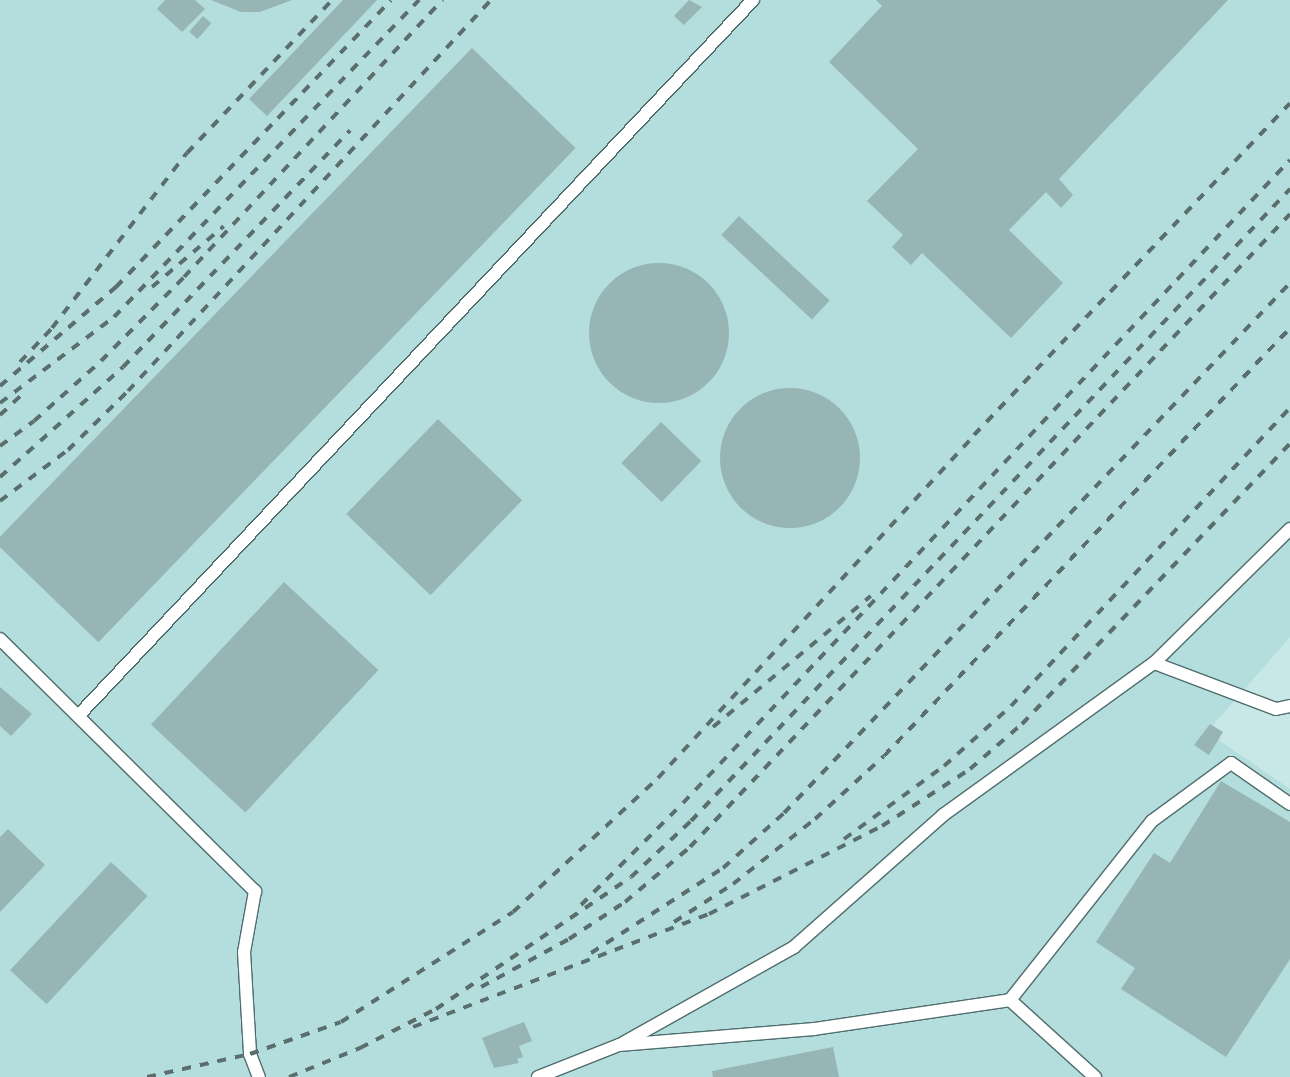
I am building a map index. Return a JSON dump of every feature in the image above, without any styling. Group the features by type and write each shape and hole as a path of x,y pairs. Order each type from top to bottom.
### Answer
{"lane":[{"path":"78,716 753,0"},
{"path":"538,1077 619,1045 794,947 943,815 1154,663 1290,529"},
{"path":"0,640 255,891 244,952 250,1054 259,1077"},
{"path":"1154,663 1276,709 1290,706"},
{"path":"619,1045 814,1029 1010,1000 1152,821 1232,763 1290,804"},
{"path":"1010,1000 1095,1077"}],"shaded area":[{"path":"0,0 1290,0 1290,637 1207,732 1290,789 1290,1077 0,1077"}],"building":[{"path":"165,0 195,0 205,9 182,32 157,9"},
{"path":"211,0 292,0 260,12 241,12"},
{"path":"343,0 377,0 267,116 249,99"},
{"path":"689,0 702,7 684,25 674,16"},
{"path":"876,0 1228,0 1059,179 1073,195 1061,208 1046,192 1009,230 1063,283 1011,338 922,253 911,265 892,247 903,235 867,201 918,149 829,62 882,6"},
{"path":"203,16 211,23 198,39 189,32"},
{"path":"472,48 576,148 98,642 0,547 0,537"},
{"path":"739,216 830,301 812,320 721,235"},
{"path":"659,263 673,264 686,268 709,283 724,306 728,319 728,347 724,360 709,383 686,398 673,402 659,403 645,402 632,398 609,383 594,360 590,347 589,333 590,319 594,306 609,283 632,268 645,264"},
{"path":"790,388 804,389 817,393 840,408 855,431 859,444 859,472 855,485 840,508 817,523 804,527 790,528 776,527 763,523 740,508 725,485 721,472 720,458 721,444 725,431 740,408 763,393 776,389"},
{"path":"438,419 522,500 430,595 346,514"},
{"path":"661,422 701,461 662,502 621,463"},
{"path":"284,582 378,670 245,813 151,725"},
{"path":"0,687 32,714 11,736 0,726"},
{"path":"1210,724 1223,732 1209,755 1194,745"},
{"path":"1221,781 1290,822 1290,959 1226,1057 1121,989 1135,968 1096,942 1154,853 1170,863"},
{"path":"8,829 45,865 0,912 0,837"},
{"path":"111,862 148,896 47,1004 10,970"},
{"path":"524,1022 532,1041 519,1046 523,1057 517,1059 519,1063 494,1068 482,1038"},
{"path":"833,1047 839,1077 713,1077 712,1071"}],"railway":[{"path":"20,362 52,328 187,153 332,0"},
{"path":"0,386 116,287 391,0"},
{"path":"0,403 114,317 419,0"},
{"path":"0,446 34,421 101,361 184,277 442,0"},
{"path":"0,501 68,450 128,391 491,0"},
{"path":"147,1077 250,1054 341,1022 513,912 658,778 974,435 1290,103"},
{"path":"0,477 123,367 350,130"},
{"path":"581,905 683,803 1290,160"},
{"path":"289,1077 360,1048 436,1009 631,877 691,821 1290,189"},
{"path":"481,987 569,939 625,902 690,847 1290,214"},
{"path":"152,287 224,226"},
{"path":"591,953 723,868 784,813 1290,283"},
{"path":"674,922 733,884 815,819 884,756 1290,328"},
{"path":"0,415 26,391"},
{"path":"844,839 944,766 1011,706 1290,408"},
{"path":"413,1027 709,914 882,826 970,769 1022,724 1290,444"},
{"path":"713,727 871,596"}]}
